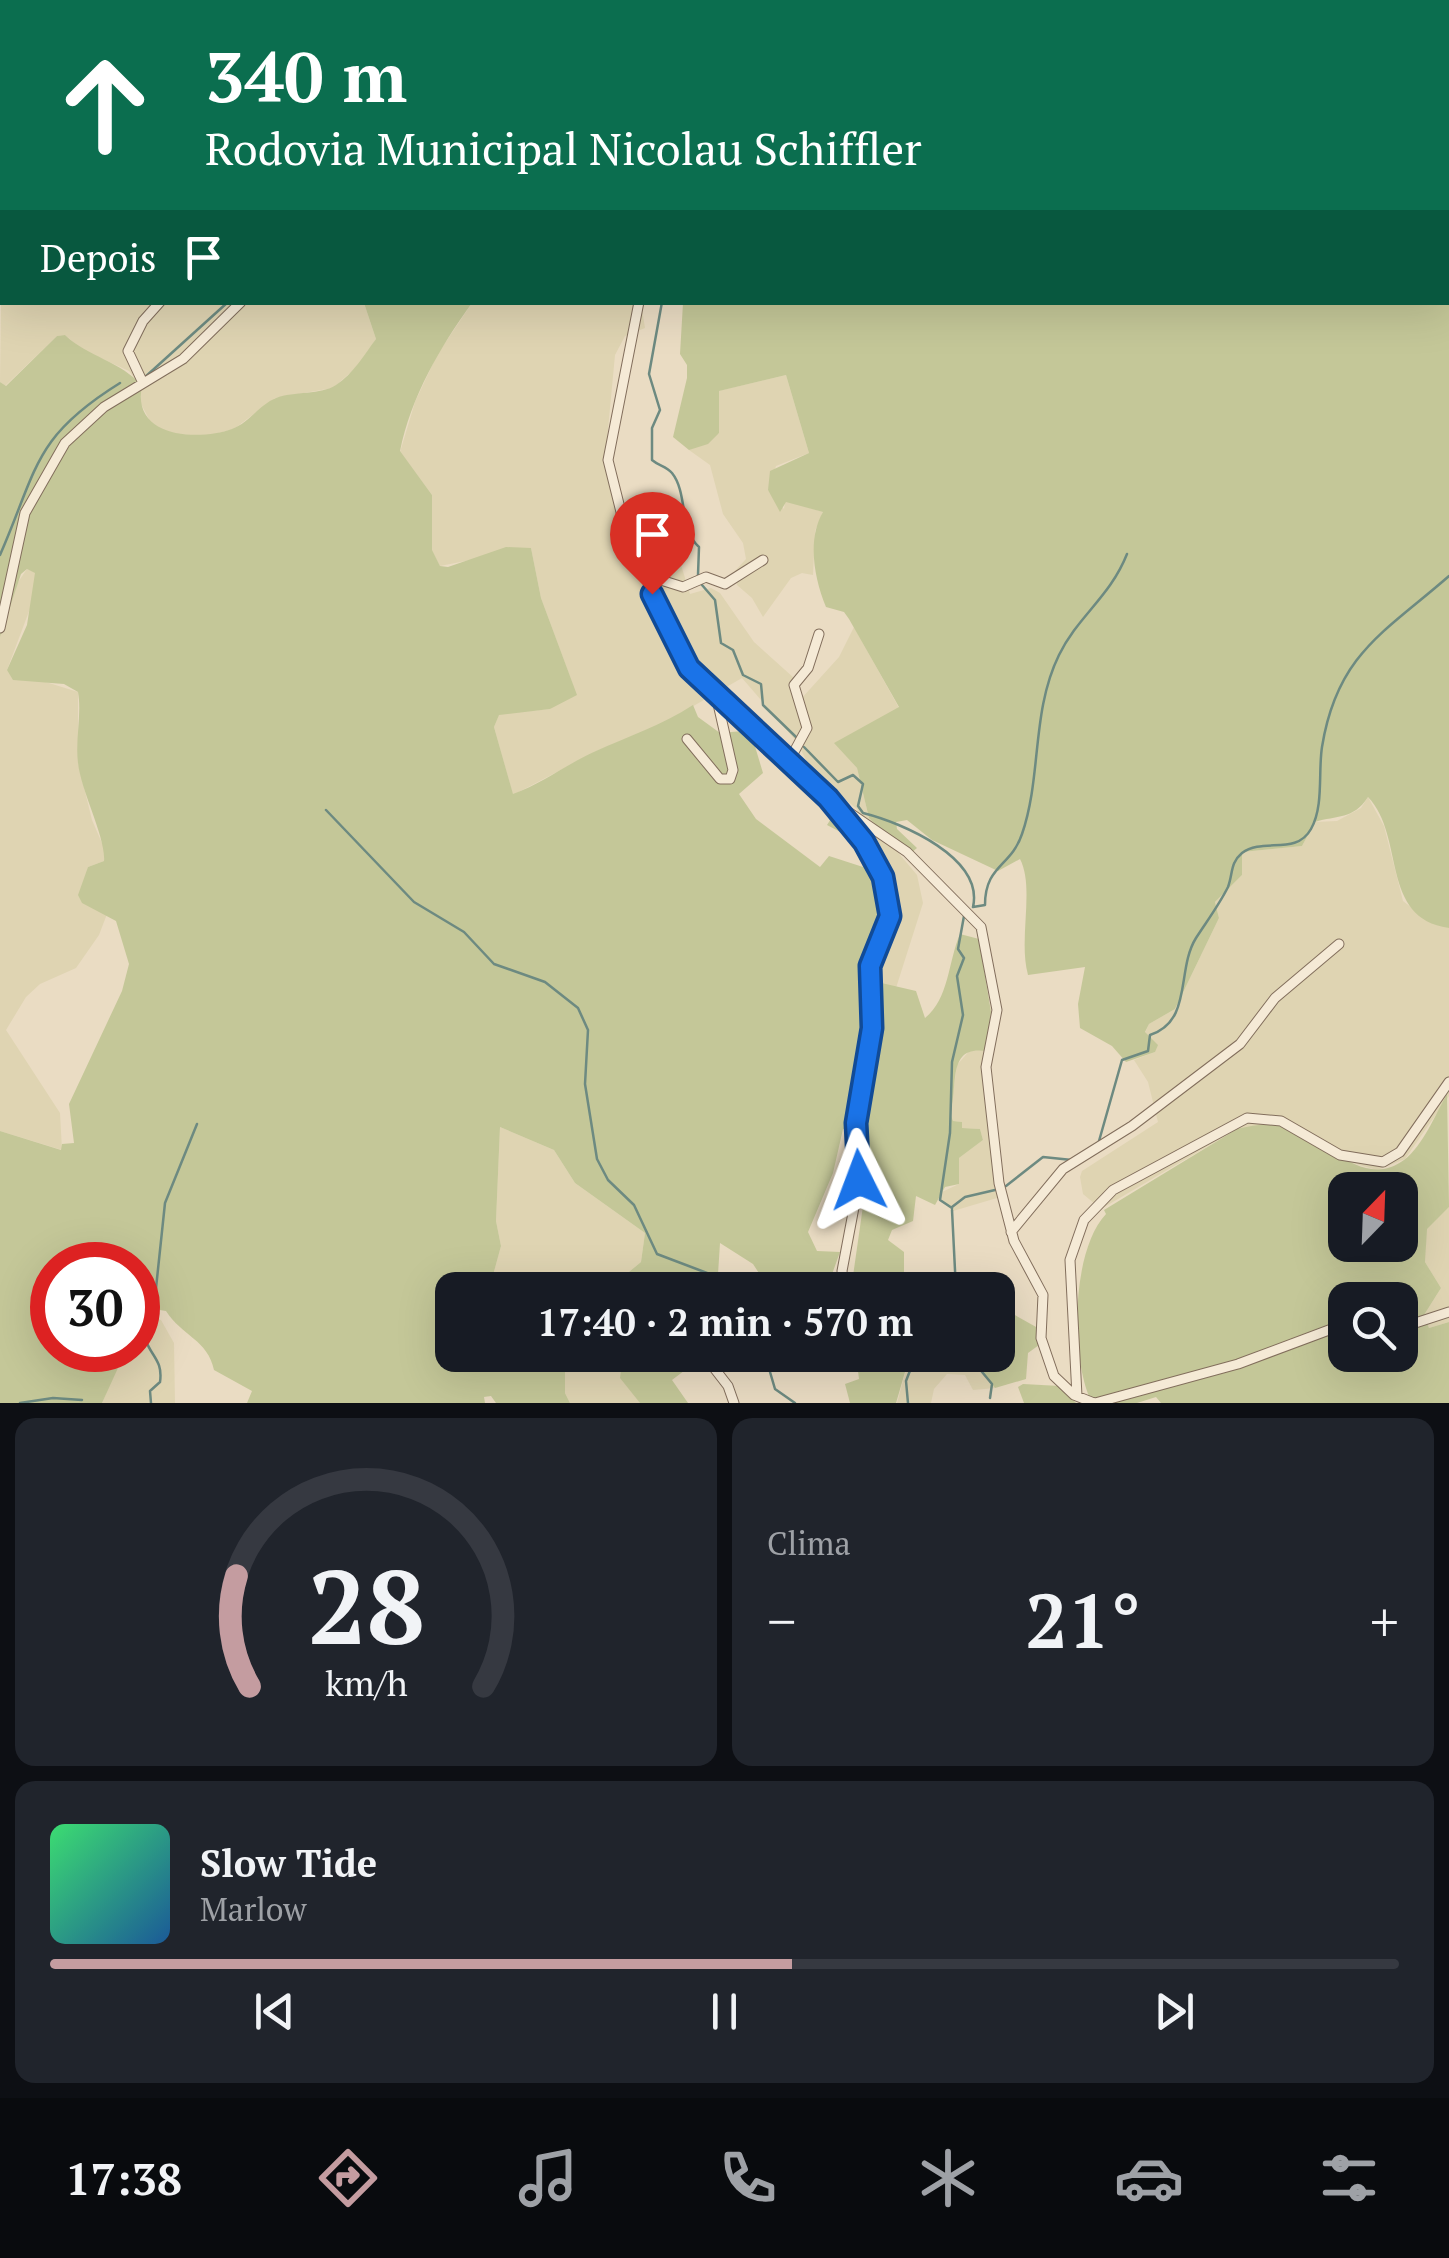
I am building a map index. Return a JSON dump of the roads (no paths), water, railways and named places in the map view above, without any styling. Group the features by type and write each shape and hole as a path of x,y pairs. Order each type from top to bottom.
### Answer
{"street":[{"path":"143,383 128,351 143,321 157,305"},
{"path":"0,628 24,513 46,473 81,424 183,359 238,305"},
{"path":"639,305 608,460 630,548 689,668 828,798 907,852 981,927 997,1010 987,1075 996,1169 1011,1232 1043,1294 1042,1347 1058,1382 1095,1403 1238,1364 1328,1330"},
{"path":"630,548 664,581 683,587 706,577 725,584 764,560"},
{"path":"788,764 807,728 794,685 808,668 818,634"},
{"path":"687,739 720,779 730,779 733,770 716,695"},
{"path":"828,798 864,842 891,903 890,916 870,966 872,1028 856,1123 859,1180 842,1272"},
{"path":"1011,1232 1063,1169 1132,1126 1240,1044 1275,998 1339,944"},
{"path":"1077,1396 1070,1260 1084,1220 1113,1190 1235,1121 1258,1117 1281,1121 1340,1155 1384,1162 1400,1152 1449,1082"},
{"path":"1418,1322 1449,1312"},
{"path":"717,1372 734,1403"},
{"path":"1138,1403 1144,1389"}],"waterway":[{"path":"144,378 225,305"},
{"path":"661,305 649,374 660,410 652,428 652,460 670,471 677,481 689,531 699,547 698,575"},
{"path":"0,555 32,477 54,438 91,402 120,383"},
{"path":"973,907 985,905 989,882 1022,834 1044,699 1059,655 1112,582 1127,554"},
{"path":"1099,1141 1122,1060 1148,1051 1150,1035 1173,1018 1190,951 1228,887 1235,861 1250,848 1297,842 1311,829 1318,810 1322,747 1329,715 1352,667 1385,630 1449,576"},
{"path":"702,585 715,600 721,643 733,650 743,675 761,684 763,705 796,737"},
{"path":"804,747 838,782 853,775 863,784 858,806 863,813 918,834 954,858 973,889 973,907"},
{"path":"326,810 414,902 464,932 494,964 545,982 578,1008 588,1030 585,1084 597,1159 608,1180 634,1205 657,1254 704,1272"},
{"path":"952,1208 940,1200 950,1133 952,1062 963,1015 957,976 964,958 958,949 964,916"},
{"path":"151,1403 150,1391 160,1382 161,1375 146,1341 152,1326 165,1203 197,1124"},
{"path":"1006,1186 1043,1157 1072,1160"},
{"path":"952,1207 965,1197 995,1190"},
{"path":"952,1210 955,1272"},
{"path":"770,1372 775,1389 795,1403"},
{"path":"908,1403 906,1381 909,1372"},
{"path":"982,1372 992,1384 990,1398"},
{"path":"20,1403 53,1398 82,1400"}]}
